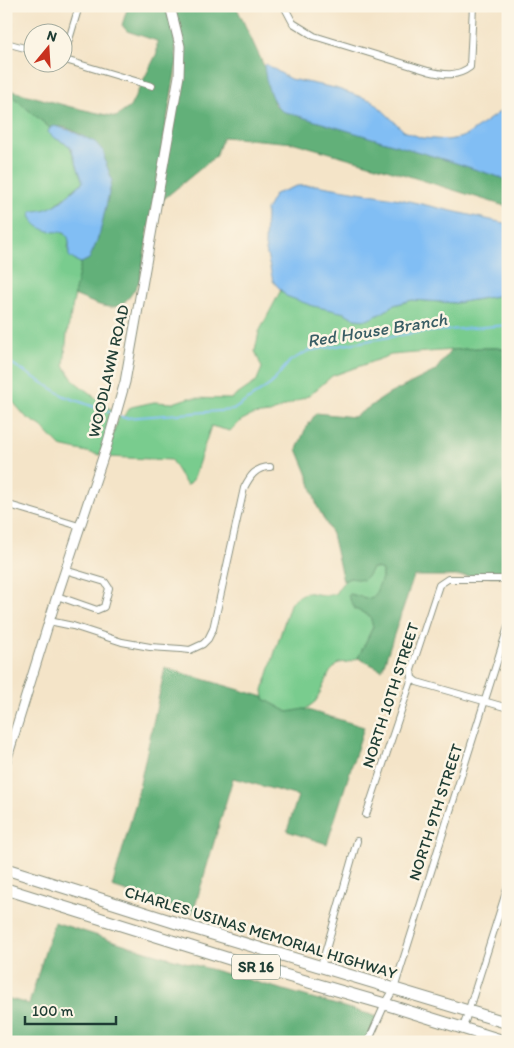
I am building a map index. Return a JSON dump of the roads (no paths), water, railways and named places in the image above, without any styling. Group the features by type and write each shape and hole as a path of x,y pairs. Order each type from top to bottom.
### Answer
{"highway":[{"name":"CHARLES USINAS MEMORIAL HIGHWAY","path":"6,869 186,926 508,1023"},
{"name":"CHARLES USINAS MEMORIAL HIGHWAY","path":"6,890 236,962 385,1004 507,1042"},
{"path":"48,902 81,908 169,935 177,934 186,926"}],"street":[{"path":"72,29 79,6"},
{"name":"WOODLAWN ROAD","path":"6,761 79,526 107,445 125,382 180,60 178,32 170,6"},
{"path":"284,6 293,24 314,36 428,71 440,74 461,74 470,68 473,6"},
{"path":"6,43 22,47"},
{"path":"72,62 152,86"},
{"path":"49,621 73,626 139,646 190,650 203,644 213,629 244,488 256,471 261,468 270,467"},
{"path":"6,504 79,526"},
{"path":"57,596 97,610 104,607 109,588 105,582 65,570"},
{"name":"NORTH 10TH STREET","path":"366,814 412,678 412,670 440,583 448,579 508,579"},
{"name":"NORTH 9TH STREET","path":"368,1042 394,989 508,627"},
{"path":"412,678 417,682 508,708"},
{"path":"321,967 357,841"},
{"path":"463,1028 508,886"}],"water":[{"path":"266,64 290,79 335,88 373,101 404,131 422,138 447,140 459,138 467,135 508,106 508,180 282,111 274,102 269,91 264,66"},
{"path":"54,126 69,130 95,142 104,152 105,161 112,180 95,246 89,259 81,263 69,256 69,240 64,232 44,230 30,216 32,211 48,209 54,206 83,182 70,146 53,137 48,132"},
{"path":"316,185 400,199 508,224 508,294 456,303 412,300 394,305 367,320 355,319 345,313 313,306 286,296 273,281 265,246 266,210 275,194 297,186"}],"waterway":[{"name":"Red House Branch","path":"121,417 233,410 271,384 290,361 308,351 413,333 508,325"},
{"name":"Red House Branch","path":"6,360 64,396 111,413"}]}
